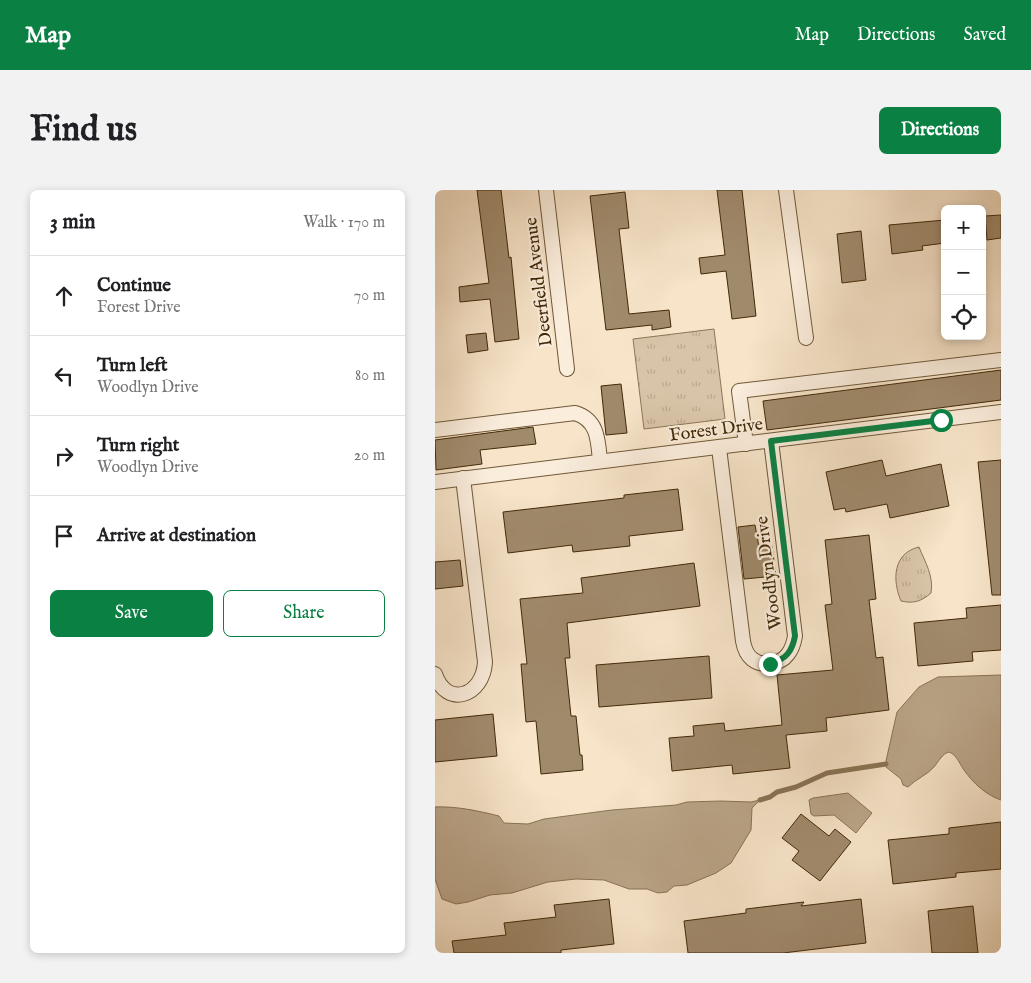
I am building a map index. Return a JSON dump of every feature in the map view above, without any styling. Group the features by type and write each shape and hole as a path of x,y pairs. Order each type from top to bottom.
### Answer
{"street":[{"name":"Deerfield Avenue","path":"546,190 567,369"},
{"path":"791,191 806,338"},
{"path":"746,444 739,391 1001,360"},
{"name":"Forest Drive","path":"435,482 1001,412"},
{"path":"435,430 575,413 584,416 591,423 595,432 600,461"},
{"name":"Woodlyn Drive","path":"719,448 745,650 752,659 770,664 780,661 787,656 793,646 795,636 771,441"},
{"path":"435,674 437,680 445,689 453,693 464,694 472,691 480,682 484,672 485,662 463,478"}],"green space":[{"path":"714,329 725,419 644,429 633,339"},
{"path":"919,547 930,575 931,593 917,601 901,601 896,585 897,568 904,555 910,550"}],"shaded area":[{"path":"1001,675 1001,800 985,792 976,784 956,757 949,752 942,756 931,770 908,787 903,785 901,779 886,767 886,761 897,712 919,687 938,677"},
{"path":"848,793 872,813 856,833 834,815 814,816 811,814 809,800"},
{"path":"760,800 752,808 751,830 731,863 716,873 687,885 674,886 667,892 658,893 647,889 629,889 604,880 576,879 548,882 512,893 490,895 456,904 442,899 435,879 435,807 451,807 499,816 504,823 528,824 544,819 612,810 676,805 687,802 751,802"}],"building":[{"path":"477,190 501,190 509,258 511,257 519,339 495,342 490,299 460,302 459,287 489,283"},
{"path":"717,190 742,190 756,316 732,319 726,271 701,274 699,258 725,255"},
{"path":"625,192 629,228 619,229 629,314 669,310 671,327 652,330 652,325 606,330 590,196"},
{"path":"1001,215 1001,238 987,240 986,216"},
{"path":"941,220 941,244 922,246 923,250 892,254 889,225"},
{"path":"861,231 866,280 842,283 837,234"},
{"path":"486,333 488,350 468,353 466,335"},
{"path":"1001,370 1001,400 767,430 763,401"},
{"path":"621,384 627,433 606,435 601,386"},
{"path":"533,427 536,444 480,450 482,464 436,470 435,440"},
{"path":"882,460 886,476 941,464 949,506 890,518 887,504 846,512 845,508 834,510 826,472"},
{"path":"1001,460 1001,595 992,595 978,462"},
{"path":"678,489 683,530 629,536 630,546 573,552 572,545 508,553 503,512 624,498 624,495"},
{"path":"755,525 759,547 772,546 776,576 744,579 738,527"},
{"path":"869,535 876,599 869,600 876,658 883,657 889,710 826,718 827,731 786,735 790,768 733,774 732,765 672,771 669,738 694,736 693,726 724,723 725,731 782,725 777,675 833,670 825,605 832,604 825,540"},
{"path":"460,560 463,586 435,589 435,562"},
{"path":"694,563 700,606 567,623 570,658 565,658 571,716 576,716 583,770 541,774 536,721 526,722 521,664 527,664 520,599 583,593 581,578"},
{"path":"1001,605 1001,650 972,652 973,661 918,666 914,623 967,618 966,608"},
{"path":"709,656 712,698 599,707 596,665"},
{"path":"493,714 497,756 435,762 435,720"},
{"path":"801,814 829,836 835,829 851,842 820,881 792,860 799,851 782,838"},
{"path":"1001,822 1001,869 956,873 956,877 893,884 888,840 949,834 949,828"},
{"path":"609,899 614,944 561,950 561,953 454,953 452,941 506,935 504,923 556,917 554,905"},
{"path":"861,899 866,943 783,953 688,953 684,921 746,913 746,909 804,902 801,906"},
{"path":"973,906 978,953 932,953 928,911"}],"waterway":[{"path":"760,800 827,773 886,764"}],"route":[{"path":"770,664 780,661 787,656 793,646 795,636 771,441 941,420"}]}
